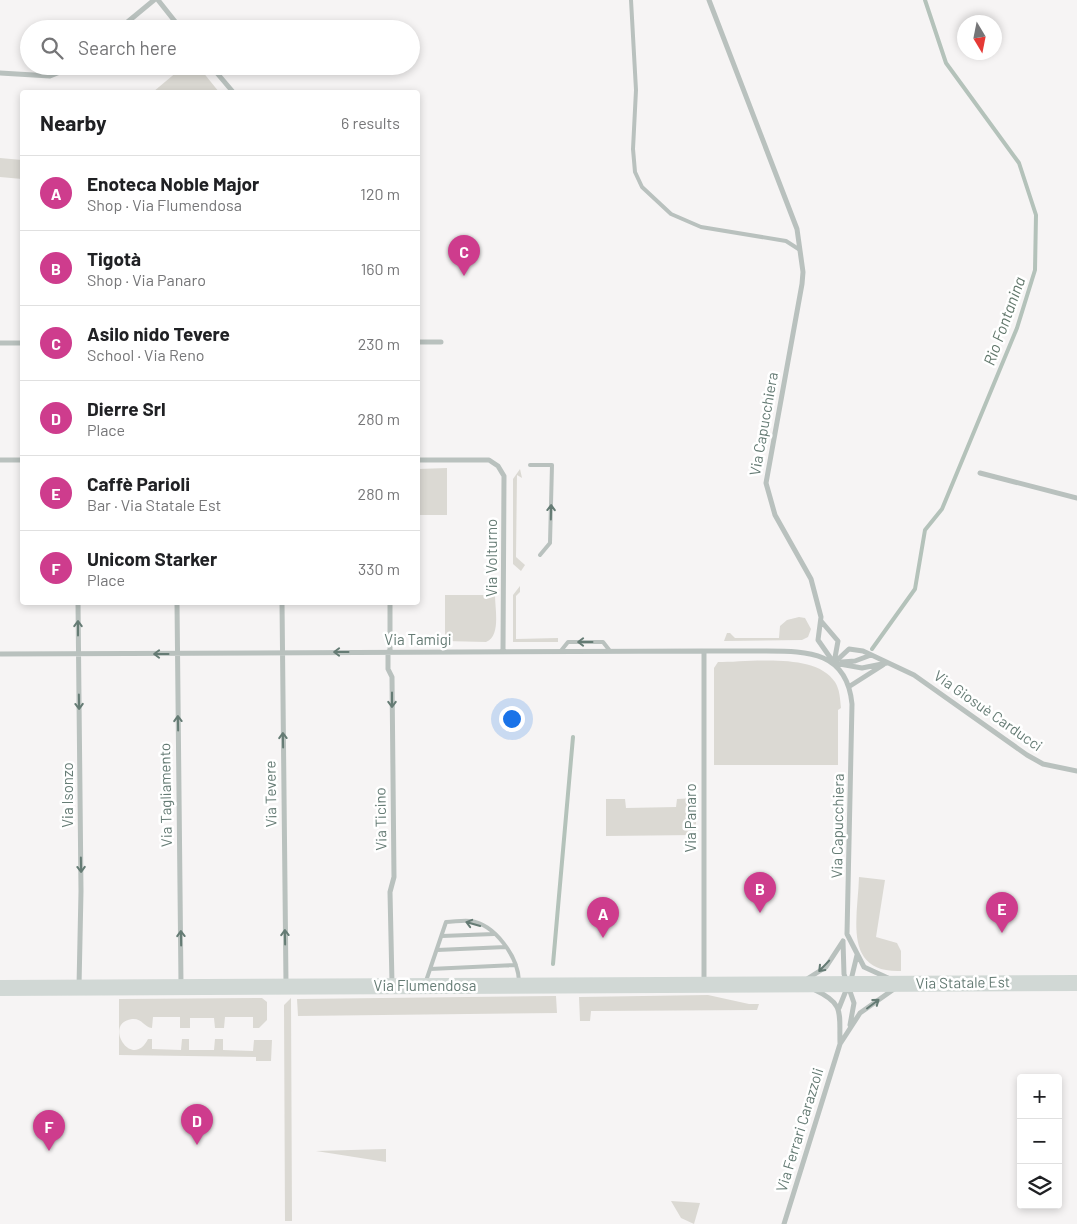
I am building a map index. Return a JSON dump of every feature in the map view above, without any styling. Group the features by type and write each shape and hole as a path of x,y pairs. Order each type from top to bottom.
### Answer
{"street":[{"path":"130,20 154,0"},
{"path":"158,0 174,20"},
{"name":"Via Capucchiera","path":"709,0 797,229 800,250 802,284 766,483 774,514 811,579 821,621 818,640 850,686 853,723 847,934 826,966 799,984"},
{"path":"0,73 20,74"},
{"path":"33,75 52,75"},
{"path":"219,75 231,90"},
{"path":"420,342 441,342"},
{"path":"0,343 20,343"},
{"path":"0,460 20,460"},
{"name":"Via Volturno","path":"420,460 489,460 498,466 504,481 504,652"},
{"path":"980,473 1077,498"},
{"name":"Via Isonzo","path":"78,605 81,960 79,965 79,987"},
{"name":"Via Tagliamento","path":"177,605 182,987"},
{"name":"Via Tevere","path":"282,605 286,986"},
{"name":"Via Ticino","path":"390,605 388,669 392,677 394,880 390,892 392,986"},
{"name":"Via Capucchiera","path":"821,621 838,641 834,663"},
{"name":"Via Giosuè Carducci","path":"834,663 849,649 863,651 914,675 1027,755 1043,764 1077,771"},
{"name":"Via Panaro","path":"704,651 704,984"},
{"name":"Via Tamigi","path":"0,654 795,651 823,656 834,663"},
{"path":"834,663 855,661 871,655"},
{"path":"834,663 862,668 887,663"},
{"path":"850,686 887,663"},
{"name":"Via Capucchiera","path":"847,934 864,967 900,984"},
{"path":"843,941 844,974 849,984"},
{"path":"849,984 857,954"},
{"name":"Via Statale Est","path":"849,984 1077,983"},
{"path":"799,984 831,997 839,1008"},
{"name":"Via Flumendosa","path":"0,988 849,984"},
{"name":"Via Ferrari Carazzoli","path":"840,1044 839,1008 849,984"},
{"name":"Via Ferrari Carazzoli","path":"849,984 854,1003 850,1027"},
{"name":"Via Ferrari Carazzoli","path":"784,1224 840,1044 860,1014 900,984"}],"lane":[{"path":"631,0 636,90 633,149 635,172 642,186 671,214 701,227 786,241 800,250"},
{"path":"530,465 552,465 550,543 540,555"},
{"path":"560,652 568,642 603,642 610,651"},
{"path":"425,986 446,922 472,921 496,934 506,947 516,965 520,985"},
{"path":"442,936 496,934"},
{"path":"437,950 506,947"},
{"path":"430,969 516,965"}],"shaded area":[{"path":"173,75 205,75 217,90 155,90"},
{"path":"0,158 20,160 20,179 0,177"},
{"path":"447,468 447,515 420,515 420,469"},
{"path":"520,469 522,478 517,475 516,557 525,565 521,571 513,564 513,479"},
{"path":"520,586 520,592 516,596 516,639 558,638 558,642 513,642 513,595"},
{"path":"445,595 495,595 496,622 491,639 486,642 445,641"},
{"path":"799,617 805,618 811,629 808,637 802,640 724,641 727,633 730,633 735,638 779,638 780,626 787,620"},
{"path":"764,660 798,662 813,666 826,673 835,682 840,698 841,708 838,710 838,765 714,765 714,668 718,662"},
{"path":"696,798 696,835 606,836 606,799 625,799 626,808 676,807 677,799"},
{"path":"859,877 885,880 876,937 897,943 901,951 901,971 882,969 869,963 862,953 856,925"},
{"path":"708,995 749,1004 759,1004 757,1010 591,1011 590,1021 580,1021 579,997"},
{"path":"556,996 557,1013 298,1016 297,999"},
{"path":"262,998 267,1002 267,1020 259,1028 253,1028 253,1017 225,1017 224,1028 215,1028 214,1018 190,1018 190,1028 180,1028 180,1017 153,1017 152,1028 135,1019 123,1022 120,1028 120,1036 128,1048 135,1050 141,1047 148,1039 152,1039 152,1049 181,1050 182,1039 189,1039 189,1050 214,1050 215,1039 223,1039 223,1050 253,1051 254,1040 272,1040 271,1061 256,1061 256,1057 119,1055 119,999"},
{"path":"291,998 292,1221 285,1221 284,1005"},
{"path":"386,1149 386,1162 316,1151"},
{"path":"671,1201 700,1203 694,1224 681,1218"}],"waterway":[{"name":"Rio Fontanina","path":"872,649 915,589 925,530 942,509 1017,328 1035,270 1036,215 1019,163 946,63 925,0"},
{"path":"553,964 573,737"}],"place":[{"name":"Asilo nido Tevere","path":"464,276"},
{"name":"Tigotà","path":"760,913"},
{"name":"Caffè Parioli","path":"1002,933"},
{"name":"Enoteca Noble Major","path":"603,938"},
{"name":"Dierre Srl","path":"197,1145"},
{"name":"Unicom Starker","path":"49,1151"}]}
